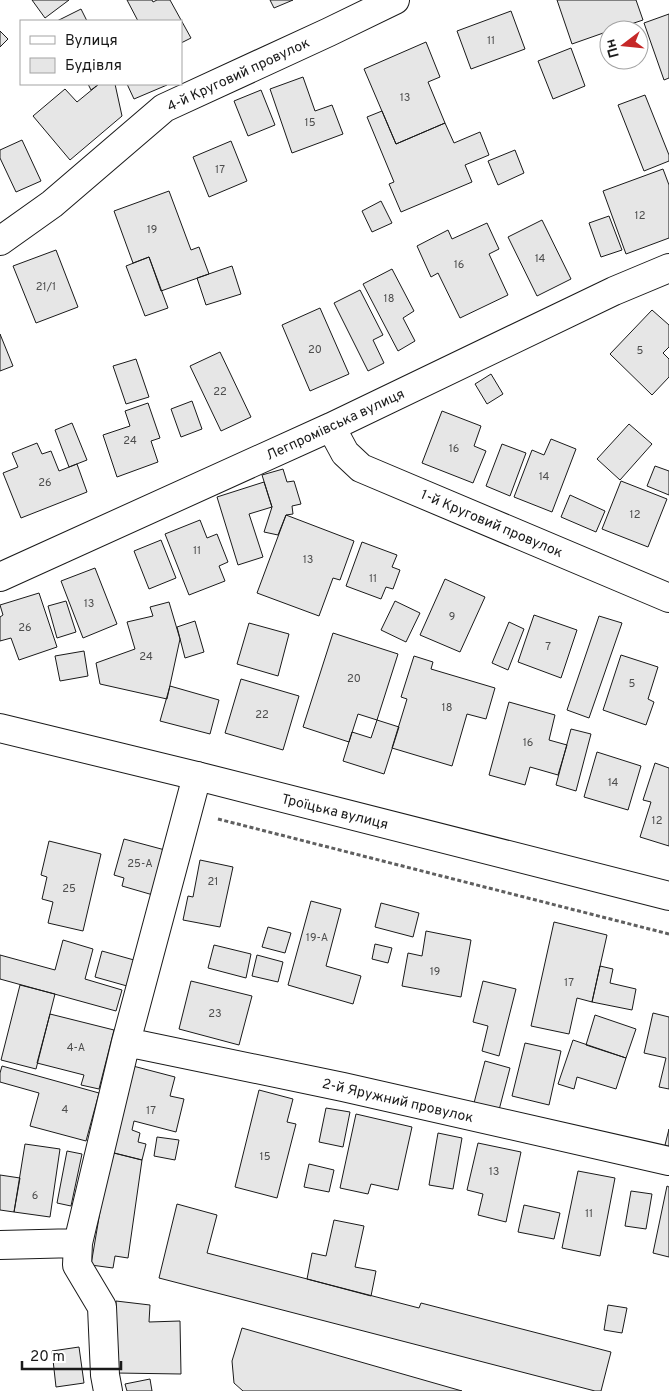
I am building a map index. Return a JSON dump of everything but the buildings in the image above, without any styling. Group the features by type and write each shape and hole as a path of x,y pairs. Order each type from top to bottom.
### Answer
{"street":[{"name":"4-й Круговий провулок","path":"0,241 52,204 164,108 395,0"},
{"name":"Легпромівська вулиця","path":"0,577 331,427 614,291 669,268"},
{"name":"1-й Круговий провулок","path":"331,427 345,453 361,468 669,598"},
{"name":"Троїцька вулиця","path":"0,728 669,896"},
{"path":"108,1391 105,1375 102,1306 77,1265 78,1244 126,1042 197,776"},
{"name":"2-й Яружний провулок","path":"126,1042 353,1090 669,1161"},
{"path":"0,1245 78,1244"}],"path":[{"path":"188,812 669,934"}]}
